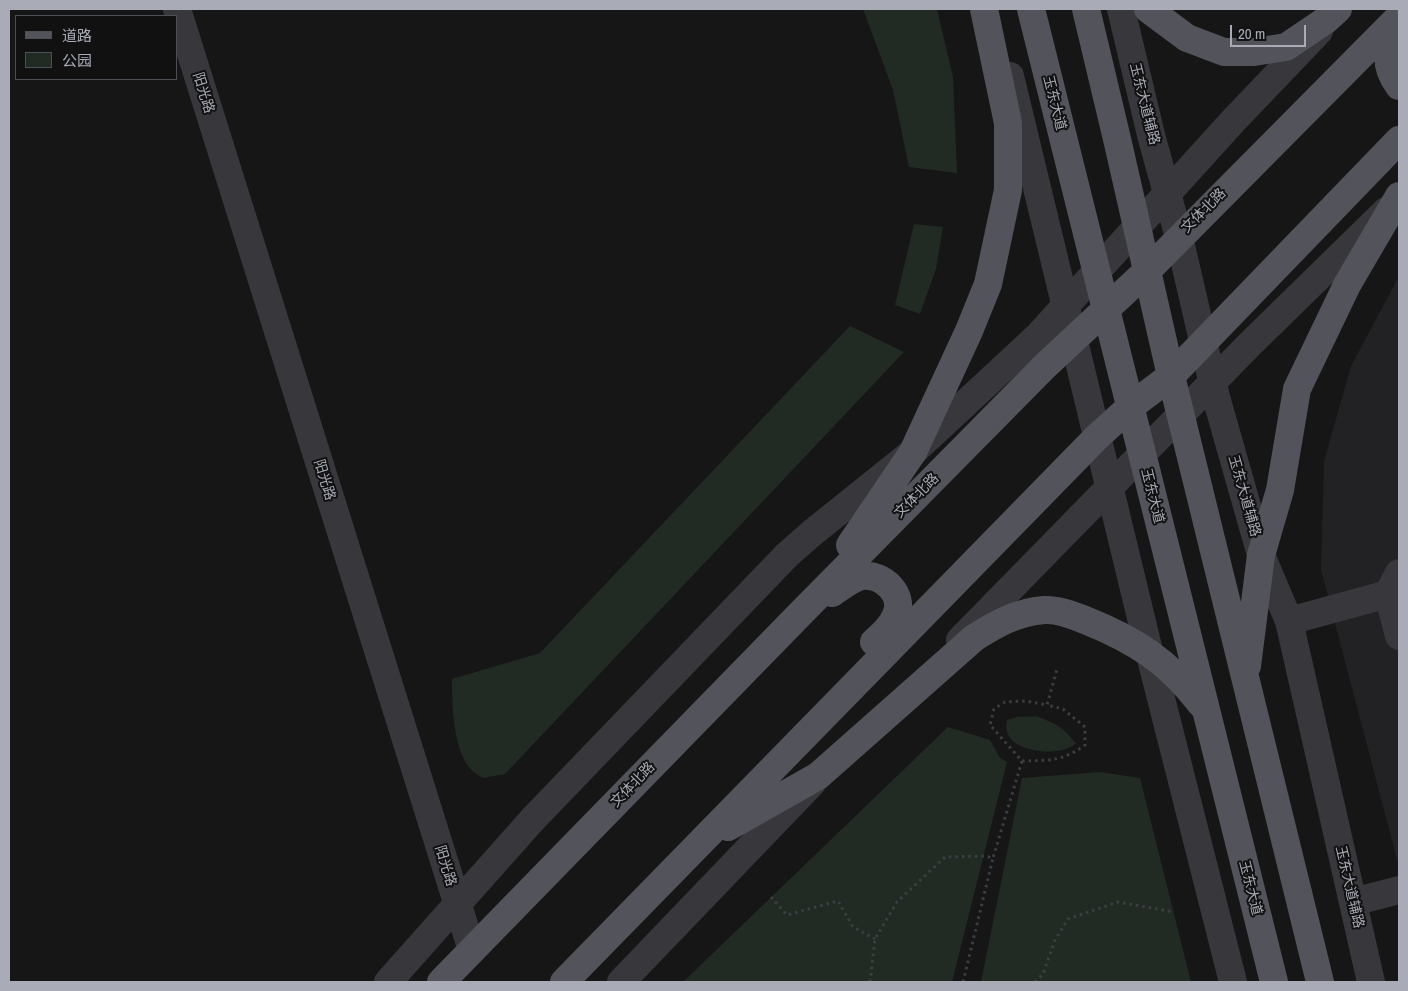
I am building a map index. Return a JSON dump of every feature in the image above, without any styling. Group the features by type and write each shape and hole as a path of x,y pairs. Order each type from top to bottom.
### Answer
{"main road":[{"path":"801,613 882,500 913,452 969,331 988,284 1008,190 1008,122 984,9"},
{"name":"玉东大道","path":"1031,9 1274,982"},
{"path":"1086,9 1180,415 1320,982"},
{"path":"1148,9 1187,38 1224,52 1254,52 1286,47 1340,9"},
{"name":"文体北路","path":"441,982 801,613 1073,338 1147,271 1399,17"},
{"path":"1399,28 1393,36 1388,51 1394,80 1399,86"},
{"path":"564,982 1097,437 1130,406 1171,376 1399,140"},
{"path":"1245,682 1261,554 1280,490 1296,389 1347,285 1399,200"},
{"path":"698,844 760,762 798,716 888,629 897,614 899,600 886,583 875,577 864,576 855,579 801,613"},
{"path":"698,844 818,776 974,638 998,622 1019,614 1046,609 1071,614 1121,636 1149,651 1184,682 1206,711"}],"street":[{"name":"阳光路","path":"177,9 472,950"},
{"path":"993,9 1021,115 1149,651 1233,982"},
{"name":"玉东大道辅路","path":"1121,9 1179,237 1212,383 1261,554 1289,622 1371,982"},
{"path":"388,982 533,819 788,555 812,533 913,452 1039,335 1233,121 1340,9"},
{"path":"622,982 818,776 974,627 1180,415 1399,200"},
{"path":"1289,622 1394,583 1399,636"},
{"path":"1353,902 1399,890"}],"path":[{"path":"1047,705 1057,669"},
{"path":"1026,701 1063,709 1085,727 1085,745 1070,755 1053,760 1022,761 990,725 994,709 1005,702 1026,701"},
{"path":"964,982 993,858 1022,761"},
{"path":"870,982 875,939 897,902 945,857 984,856 993,858"},
{"path":"771,897 786,915 838,901 853,927 875,939"},
{"path":"1035,982 1043,974 1055,940 1068,919 1118,902 1174,912"}],"shaded area":[{"path":"1399,276 1399,867 1321,570 1324,461 1351,366"}],"green space":[{"path":"863,9 937,9 953,77 957,173 909,167 893,90"},
{"path":"914,224 943,227 936,269 920,314 895,305"},
{"path":"850,326 904,352 505,774 483,778 473,771 463,757 456,736 452,679 540,653"},
{"path":"1036,716 1059,726 1076,744 1062,750 1044,751 1034,750 1016,743 1006,730 1007,720 1017,717"},
{"path":"948,727 990,740 1000,758 1007,762 952,982 683,982"},
{"path":"1100,772 1140,778 1191,982 981,982 1022,778"}]}
